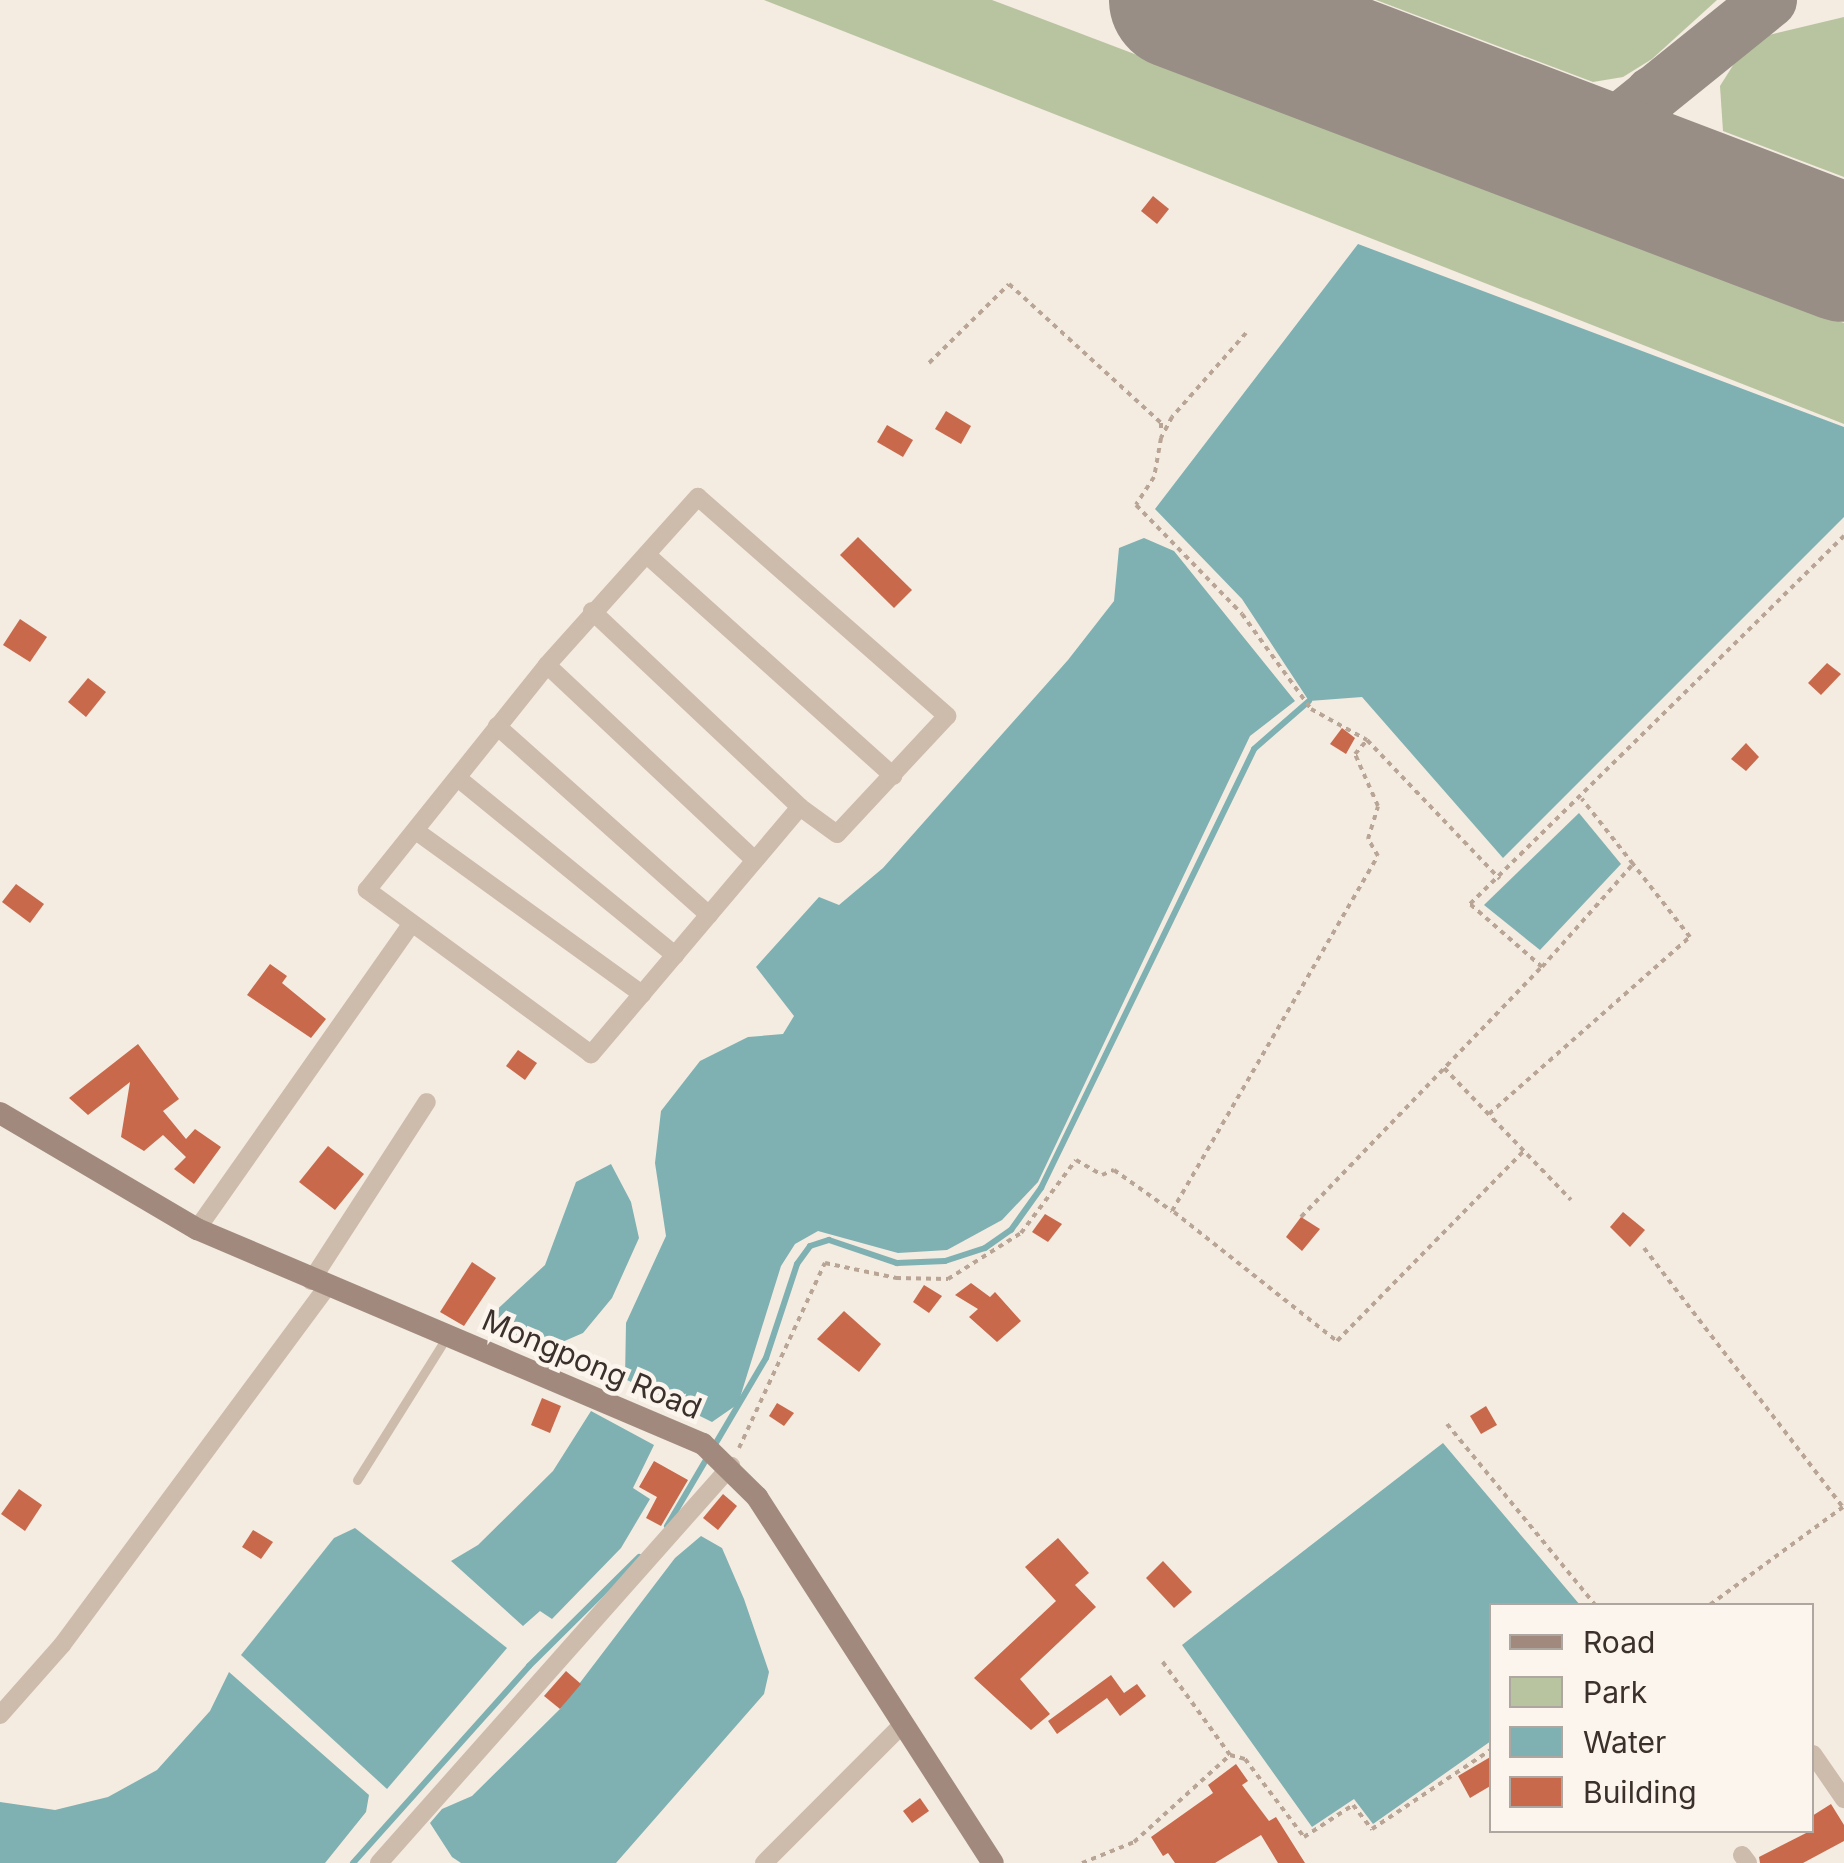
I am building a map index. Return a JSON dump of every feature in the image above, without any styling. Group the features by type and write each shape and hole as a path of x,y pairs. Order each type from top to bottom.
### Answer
{"main road":[{"name":"Mongpong Road","path":"0,1113 196,1229 318,1284 704,1444 731,1466 993,1863"}],"street":[{"path":"592,611 800,806 838,834 946,716 698,497 592,611 367,890 591,1054 800,806"},
{"path":"647,555 893,776"},
{"path":"547,665 755,860"},
{"path":"498,726 708,915"},
{"path":"459,778 674,956"},
{"path":"416,831 642,994"},
{"path":"196,1229 412,926"},
{"path":"0,1715 62,1645 318,1284 428,1102"},
{"path":"379,1863 731,1466"},
{"path":"764,1863 904,1724"},
{"path":"1814,1755 1844,1800"}],"lane":[{"path":"357,1480 447,1336"}],"path":[{"path":"929,363 1009,284 1161,423 1154,476 1136,505 1242,614 1311,709 1367,740 1500,879"},
{"path":"1160,438 1246,333"},
{"path":"1542,967 1470,904 1500,879 1844,536"},
{"path":"1172,1211 1378,856 1368,839 1378,806 1354,754 1367,740"},
{"path":"1490,1114 1690,938 1581,798"},
{"path":"1301,1218 1542,967 1633,864"},
{"path":"1444,1068 1571,1200"},
{"path":"731,1466 825,1263 896,1278 948,1279 1021,1233 1076,1160 1102,1174 1114,1170 1337,1342 1524,1150"},
{"path":"1644,1248 1844,1507 1712,1603"},
{"path":"1447,1424 1594,1603"},
{"path":"1162,1661 1230,1755 1245,1759 1304,1837 1353,1805 1372,1829 1489,1751"},
{"path":"1082,1863 1134,1842 1230,1755"}],"green space":[{"path":"764,0 992,0 1844,323 1844,424"},
{"path":"1376,0 1717,0 1652,59 1623,77 1593,82"},
{"path":"1844,17 1844,177 1723,131 1720,86 1737,59 1769,35"}],"water":[{"path":"1358,244 1844,427 1844,517 1503,858 1362,697 1309,701 1242,599 1155,509"},
{"path":"1144,538 1174,551 1295,701 1250,736 1038,1182 1002,1220 947,1250 898,1253 818,1231 795,1244 781,1266 738,1404 712,1422 625,1379 626,1323 666,1236 655,1163 661,1111 700,1061 748,1037 783,1034 794,1016 756,967 819,897 839,905 883,868 1068,660 1114,601 1119,548"},
{"path":"1579,813 1621,864 1540,950 1484,905"},
{"path":"611,1164 631,1202 639,1238 612,1298 583,1333 553,1346 504,1332 490,1316 545,1265 576,1182"},
{"path":"591,1411 654,1445 633,1488 650,1499 621,1548 552,1619 540,1611 523,1626 451,1561 478,1545 553,1471"},
{"path":"1443,1443 1578,1603 1489,1603 1489,1742 1373,1824 1354,1799 1312,1827 1182,1645"},
{"path":"355,1528 507,1648 387,1789 241,1655 334,1538"},
{"path":"701,1536 722,1548 744,1599 769,1672 764,1694 616,1863 461,1863 452,1857 430,1823 442,1809 472,1796 560,1709 675,1558"},
{"path":"229,1672 369,1795 366,1812 325,1863 0,1863 0,1802 55,1810 108,1797 157,1770 210,1711"}],"building":[{"path":"1153,196 1169,209 1157,224 1141,211"},
{"path":"946,411 971,426 961,444 935,429"},
{"path":"887,425 913,440 903,457 877,442"},
{"path":"858,537 912,590 894,608 840,555"},
{"path":"20,619 47,637 30,662 3,645"},
{"path":"1827,663 1841,674 1821,695 1808,683"},
{"path":"88,678 106,692 86,717 68,702"},
{"path":"1342,728 1355,738 1346,754 1330,744"},
{"path":"1746,743 1759,757 1746,771 1731,759"},
{"path":"16,884 44,904 30,923 2,902"},
{"path":"270,964 287,976 282,983 326,1019 311,1038 247,995"},
{"path":"138,1044 179,1099 163,1111 186,1139 195,1129 221,1147 194,1184 174,1169 186,1157 163,1135 144,1151 121,1137 130,1082 88,1115 69,1098"},
{"path":"518,1050 537,1063 525,1080 506,1066"},
{"path":"328,1146 364,1174 335,1210 299,1182"},
{"path":"1623,1212 1645,1230 1630,1247 1610,1227"},
{"path":"1045,1214 1062,1224 1048,1242 1032,1232"},
{"path":"1301,1217 1320,1229 1302,1251 1286,1237"},
{"path":"472,1262 496,1278 464,1326 440,1312"},
{"path":"971,1283 990,1297 995,1292 1021,1321 997,1342 969,1317 978,1309 955,1295"},
{"path":"924,1285 942,1296 929,1313 913,1302"},
{"path":"844,1311 881,1344 859,1372 817,1339"},
{"path":"542,1398 561,1406 550,1433 531,1425"},
{"path":"777,1403 794,1413 784,1426 769,1416"},
{"path":"1486,1406 1497,1425 1481,1434 1470,1416"},
{"path":"654,1461 688,1480 661,1526 646,1518 657,1497 639,1487"},
{"path":"19,1489 42,1505 25,1531 1,1514"},
{"path":"723,1494 737,1506 718,1530 703,1518"},
{"path":"253,1530 273,1542 261,1559 242,1547"},
{"path":"1058,1538 1089,1573 1075,1585 1096,1607 1020,1679 1050,1714 1031,1730 974,1678 1056,1601 1025,1567"},
{"path":"1163,1561 1192,1592 1174,1608 1146,1578"},
{"path":"566,1671 581,1684 560,1709 544,1696"},
{"path":"1111,1675 1124,1693 1137,1684 1146,1696 1120,1716 1107,1698 1057,1734 1048,1721"},
{"path":"1489,1758 1489,1787 1470,1798 1458,1776"},
{"path":"1236,1764 1248,1781 1242,1785 1269,1821 1276,1817 1305,1863 1278,1863 1261,1835 1215,1863 1175,1863 1168,1853 1163,1856 1151,1837 1213,1793 1208,1785"},
{"path":"920,1798 929,1811 912,1823 903,1811"},
{"path":"1831,1804 1844,1825 1844,1841 1803,1863 1760,1863 1759,1857 1806,1833 1814,1833 1814,1815"}],"waterway":[{"path":"667,1526 766,1358 797,1264 810,1246 829,1240 897,1263 945,1261 985,1248 1011,1230 1041,1188 1254,749 1309,701"},
{"path":"353,1863 529,1666 639,1557"}],"taxiway":[{"path":"1542,138 1574,145 1604,133 1769,0"},
{"path":"1652,93 1641,114 1641,149 1669,187"}],"runway":[{"path":"1178,0 1844,253"}]}
